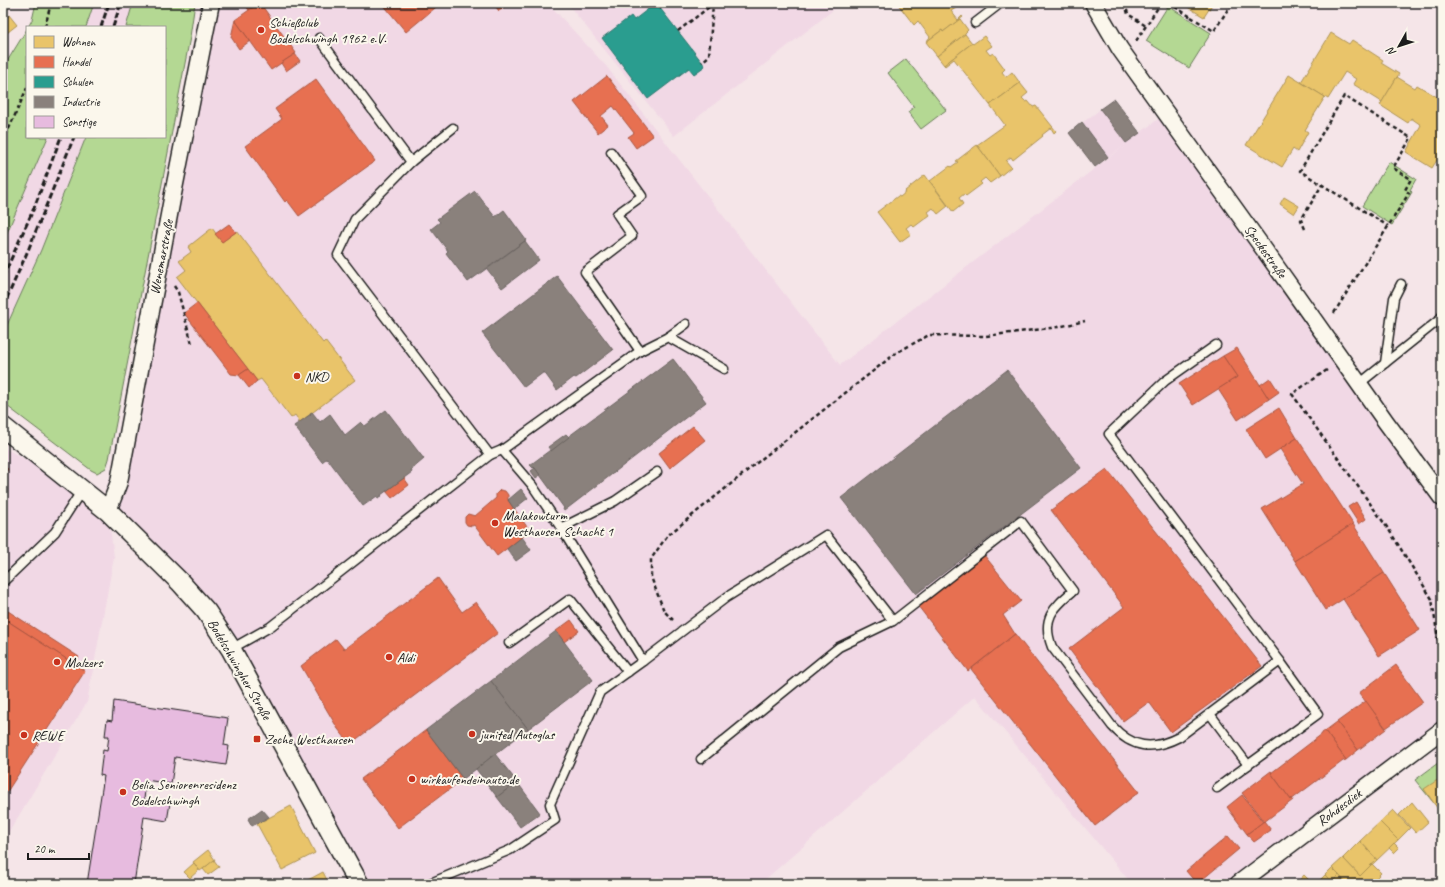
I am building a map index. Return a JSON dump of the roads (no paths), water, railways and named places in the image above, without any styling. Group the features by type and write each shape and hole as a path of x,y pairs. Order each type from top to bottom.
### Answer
{"street":[{"name":"Wenemarstraße","path":"108,511 119,482 169,214 211,3"},
{"name":"Speckestraße","path":"1093,3 1100,17 1126,57 1442,498"},
{"name":"Bodelschwingher Straße","path":"3,427 108,511 206,611 231,649 360,884"},
{"name":"Rohdesdiek","path":"1238,884 1442,730"}],"lane":[{"path":"975,23 1001,3"},
{"path":"319,38 411,162"},
{"path":"453,128 411,162 355,219 338,255 490,455"},
{"path":"611,152 642,196 617,214 632,236 585,272 640,351"},
{"path":"1385,363 1394,298 1401,284"},
{"path":"1359,384 1440,320 1442,316"},
{"path":"231,649 270,627 490,455 502,450 640,351 668,336 686,324"},
{"path":"668,336 724,369"},
{"path":"1216,345 1165,381 1109,434 1280,661 1318,714 1217,788"},
{"path":"502,450 532,485 561,528 643,661"},
{"path":"561,528 615,501 657,472"},
{"path":"3,582 55,532 83,490"},
{"path":"701,759 839,647 893,621 1021,521 1073,590 1057,604 1049,619 1048,629 1052,647 1112,726 1120,735 1132,742 1145,745 1164,744 1179,737 1280,661"},
{"path":"428,884 510,850 555,820 550,804 600,692 727,597 826,535 893,621"},
{"path":"509,643 570,599 628,672"},
{"path":"1210,714 1248,765"}],"railway":[{"path":"101,26 109,3"},
{"path":"113,26 121,3"},
{"path":"3,277 34,208 61,138"},
{"path":"3,307 29,248 74,138"}],"place":[{"name":"Schießclub Bodelschwingh 1962 e.V.","path":"261,30"},
{"name":"NKD","path":"297,376"},
{"name":"Malakowturm Westhausen Schacht 1","path":"495,523"},
{"name":"Aldi","path":"389,657"},
{"name":"Malzers","path":"57,662"},
{"name":"junited Autoglas","path":"472,734"},
{"name":"REWE","path":"24,735"},
{"name":"Zeche Westhausen","path":"257,739"},
{"name":"wirkaufendeinauto.de","path":"412,779"},
{"name":"Belia Seniorenresidenz Bodelschwingh","path":"123,792"}]}
